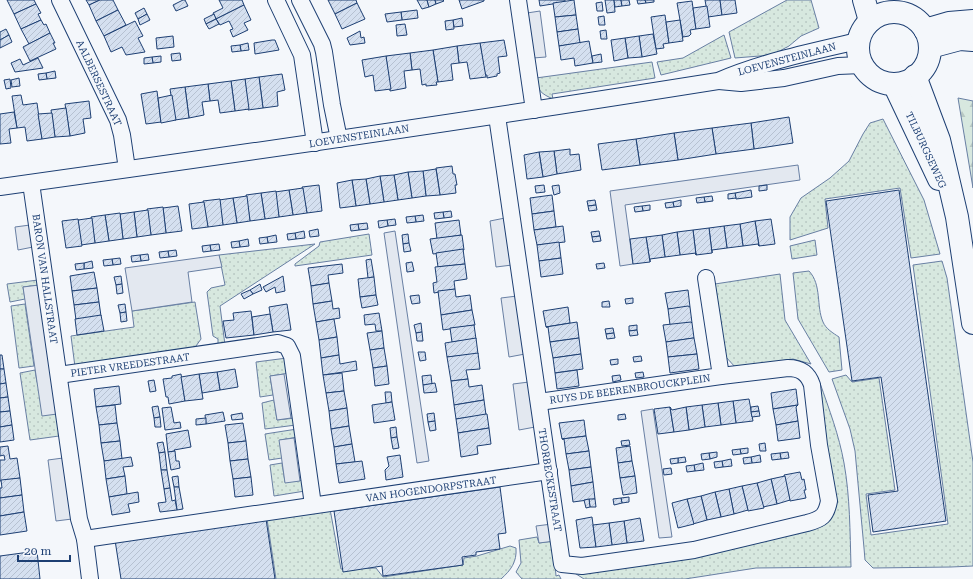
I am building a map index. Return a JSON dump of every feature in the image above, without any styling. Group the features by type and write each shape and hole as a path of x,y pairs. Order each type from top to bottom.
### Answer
{"main road":[{"path":"864,0 870,21"},
{"path":"890,6 912,17 920,23 927,39 928,58 923,68 916,76 906,82 894,84 885,83 868,74 858,55 858,41 864,27 870,21 885,13 890,6"},
{"path":"927,39 949,23 973,21"},
{"path":"927,39 973,40"},
{"name":"TILBURGSEWEG","path":"916,76 939,140 957,217 973,323"},
{"name":"TILBURGSEWEG","path":"894,84 957,217"}],"street":[{"name":"AALBERSESTRAAT","path":"60,0 118,120 122,135 127,169"},
{"path":"276,0 302,55 315,143"},
{"path":"300,0 323,48 338,139"},
{"path":"518,0 534,110"},
{"name":"LOEVENSTEINLAAN","path":"0,187 498,116 718,81 749,68 858,41"},
{"name":"LOEVENSTEINLAAN","path":"718,81 741,84 784,78 838,66 862,65"},
{"name":"THORBECKESTRAAT","path":"498,116 562,564 582,566 694,550 816,520 824,516 829,501"},
{"name":"BARON VAN HALLSTRAAT","path":"31,183 59,375"},
{"name":"RUYS DE BEERENBROUCKPLEIN","path":"706,278 721,376"},
{"name":"PIETER VREEDESTRAAT","path":"90,579 84,539 79,519 59,375 278,343 287,346 292,356 313,506"},
{"name":"RUYS DE BEERENBROUCKPLEIN","path":"539,402 721,376 797,368 804,372 812,385 819,445 829,501"},
{"name":"VAN HOGENDORPSTRAAT","path":"84,539 549,472"}],"green space":[{"path":"787,0 811,0 819,28 801,36 789,46 772,55 735,58 729,32"},
{"path":"724,35 731,58 661,75 657,62 683,58"},
{"path":"652,62 655,78 552,94 553,99 541,92 536,78"},
{"path":"958,98 973,101 973,188"},
{"path":"883,119 924,200 940,254 911,258 900,188 825,199 828,228 790,240 790,217 801,198 830,178 849,161 870,123"},
{"path":"369,234 372,255 295,266 295,264 319,246 320,242"},
{"path":"815,240 817,255 792,259 790,246"},
{"path":"315,244 220,306 225,345 218,344 218,339 213,336 207,292 211,288 225,285 219,255"},
{"path":"942,261 947,278 973,462 973,566 873,568 865,560 855,451 850,429 832,379 846,375 852,382 879,378 895,490 866,494 871,535 948,524 913,265"},
{"path":"809,271 816,283 823,322 828,329 839,337 842,370 829,372 798,319 793,273"},
{"path":"780,274 785,320 811,364 793,359 736,368 725,356 715,284"},
{"path":"38,280 39,285 23,287 25,299 10,302 7,284"},
{"path":"195,302 201,339 190,351 75,367 71,336 134,327 132,311"},
{"path":"25,304 34,366 19,368 11,306"},
{"path":"287,358 288,372 270,376 273,395 260,397 256,362"},
{"path":"35,370 37,382 57,414 59,436 30,440 20,373"},
{"path":"820,383 837,432 844,463 849,501 851,567 756,568 685,579 584,579 573,572 825,524 818,384"},
{"path":"274,400 277,420 295,418 296,425 265,429 262,403"},
{"path":"297,429 298,437 280,440 282,458 269,460 265,434"},
{"path":"282,463 285,482 304,480 305,491 274,496 270,465"},
{"path":"330,509 341,569 376,568 383,577 463,565 464,558 477,556 510,546 516,548 514,562 508,572 501,579 276,579 267,519"},
{"path":"537,537 539,543 553,541 556,576 559,575 561,579 522,579 516,572 521,563 519,540"}],"shaded area":[{"path":"540,11 546,57 533,58 527,13"},
{"path":"798,165 800,180 625,205 633,264 620,266 610,191"},
{"path":"505,218 512,265 496,267 490,221"},
{"path":"30,225 33,247 18,250 15,227"},
{"path":"395,231 429,461 417,463 384,233"},
{"path":"219,255 222,267 188,272 192,302 132,311 125,268"},
{"path":"39,285 57,414 42,416 23,287"},
{"path":"517,296 525,354 509,357 501,298"},
{"path":"284,374 291,418 277,420 270,376"},
{"path":"529,382 535,427 519,430 513,384"},
{"path":"653,409 672,537 659,538 641,411"},
{"path":"294,438 300,481 285,483 279,440"},
{"path":"63,458 72,519 56,521 48,460"},
{"path":"552,524 555,541 539,543 536,526"}],"building":[{"path":"7,0 34,0 36,4 14,14"},
{"path":"86,0 100,0 89,5"},
{"path":"100,0 113,0 118,10 96,21 89,5"},
{"path":"185,0 188,6 176,11 173,5"},
{"path":"219,0 242,0 244,5 216,19 213,13 223,8"},
{"path":"328,0 356,0 357,3 335,14"},
{"path":"417,0 427,0 429,7 422,9"},
{"path":"427,0 435,0 436,4 429,7"},
{"path":"435,0 443,0 444,1 436,4"},
{"path":"459,0 484,0 484,1 462,9"},
{"path":"539,0 565,0 565,2 540,6"},
{"path":"574,0 576,15 555,17 553,3"},
{"path":"605,0 614,0 615,12 607,13"},
{"path":"614,0 621,0 622,6 615,7"},
{"path":"621,0 629,0 630,5 622,6"},
{"path":"637,0 645,0 646,3 638,4"},
{"path":"645,0 654,0 654,2 646,3"},
{"path":"705,0 720,0 722,15 708,17"},
{"path":"720,0 735,0 737,13 722,15"},
{"path":"692,1 696,29 690,30 691,34 689,36 683,37 677,3"},
{"path":"602,2 603,11 597,11 596,3"},
{"path":"357,3 365,19 342,29 335,14"},
{"path":"36,4 41,13 38,14 41,20 21,29 14,14"},
{"path":"244,5 251,20 244,23 248,30 233,37 230,30 233,29 229,21 220,25 216,19"},
{"path":"707,6 710,27 696,29 693,8"},
{"path":"144,8 147,14 138,19 135,13"},
{"path":"118,10 126,25 104,36 96,21"},
{"path":"417,10 418,18 402,20 401,12"},
{"path":"401,12 402,20 387,22 385,14"},
{"path":"147,14 150,20 140,25 138,19"},
{"path":"214,14 216,19 206,24 204,19"},
{"path":"576,15 578,29 557,32 555,17"},
{"path":"665,15 669,43 663,44 664,48 656,49 651,17"},
{"path":"604,16 605,25 599,25 598,17"},
{"path":"462,18 463,26 454,27 453,20"},
{"path":"216,19 219,24 209,29 206,24"},
{"path":"41,20 44,25 46,24 50,33 29,44 21,29"},
{"path":"453,20 454,29 446,30 445,21"},
{"path":"680,20 683,41 669,43 666,22"},
{"path":"135,21 143,36 138,38 145,52 126,55 122,47 111,52 104,36"},
{"path":"405,24 407,35 397,36 396,25"},
{"path":"6,29 9,35 0,40 0,32"},
{"path":"578,29 580,43 559,46 557,32"},
{"path":"606,30 607,39 601,39 600,31"},
{"path":"360,31 361,38 364,37 365,43 350,45 347,38"},
{"path":"50,33 56,49 30,61 23,47"},
{"path":"653,34 657,54 642,57 639,36"},
{"path":"9,35 12,42 0,48 0,40"},
{"path":"173,36 174,47 157,49 156,38"},
{"path":"639,36 642,57 628,58 625,38"},
{"path":"625,38 628,58 614,61 611,40"},
{"path":"275,40 279,50 255,54 254,43"},
{"path":"504,40 507,56 498,57 500,73 497,74 497,76 487,78 487,75 485,75 480,43"},
{"path":"589,41 593,63 575,66 574,58 561,60 559,46"},
{"path":"248,43 249,50 241,51 240,45"},
{"path":"480,43 486,77 470,79 467,62 459,63 457,46"},
{"path":"240,45 241,51 232,52 231,46"},
{"path":"457,46 459,63 451,64 453,80 438,82 433,50"},
{"path":"433,50 438,82 436,82 437,85 422,85 420,69 412,70 410,53"},
{"path":"180,53 181,60 172,61 171,54"},
{"path":"410,53 412,70 404,71 406,88 390,91 386,56"},
{"path":"601,54 602,62 593,63 592,56"},
{"path":"161,56 161,62 153,63 152,57"},
{"path":"386,56 391,89 375,91 373,75 365,77 362,60"},
{"path":"152,57 153,63 144,64 144,58"},
{"path":"38,58 43,68 15,72 11,63 20,59 23,65"},
{"path":"55,71 56,78 47,79 46,73"},
{"path":"46,73 47,79 39,80 38,74"},
{"path":"282,74 285,90 277,92 278,106 263,108 259,77"},
{"path":"259,77 263,108 248,110 245,79"},
{"path":"19,78 20,86 12,87 11,80"},
{"path":"10,79 11,88 6,89 4,80"},
{"path":"245,79 249,109 235,111 231,81"},
{"path":"231,81 235,111 220,113 218,100 210,101 208,84"},
{"path":"208,84 210,101 202,102 204,115 189,118 185,87"},
{"path":"185,87 189,118 175,120 170,89"},
{"path":"157,91 161,122 146,124 141,94"},
{"path":"21,95 23,105 37,103 42,139 27,141 25,127 17,128 12,96"},
{"path":"172,95 176,120 161,123 158,98"},
{"path":"89,101 91,118 83,119 85,133 70,136 65,104"},
{"path":"66,108 70,136 55,137 51,110"},
{"path":"14,112 17,128 9,129 11,143 0,144 0,114"},
{"path":"52,113 55,137 42,139 38,114"},
{"path":"789,117 793,143 754,149 751,123"},
{"path":"751,123 754,149 716,154 712,128"},
{"path":"712,128 716,154 678,160 674,133"},
{"path":"674,133 678,160 640,165 636,139"},
{"path":"636,139 640,165 602,170 598,144"},
{"path":"570,149 570,155 579,154 581,170 557,174 554,151"},
{"path":"554,151 557,174 543,177 539,152"},
{"path":"539,152 543,177 527,179 524,155"},
{"path":"452,166 457,185 455,185 456,193 440,195 436,168"},
{"path":"436,169 440,195 426,196 423,171"},
{"path":"423,171 426,196 412,198 408,172"},
{"path":"408,172 412,198 398,200 394,175"},
{"path":"394,175 398,200 384,202 380,176"},
{"path":"380,176 384,202 370,204 366,179"},
{"path":"366,179 370,204 356,206 352,180"},
{"path":"352,180 356,206 340,208 337,183"},
{"path":"319,185 322,211 307,213 302,187"},
{"path":"544,185 545,192 536,193 535,186"},
{"path":"559,185 560,193 554,195 552,186"},
{"path":"767,185 767,190 759,191 759,186"},
{"path":"303,188 307,213 293,215 289,190"},
{"path":"289,190 293,215 279,217 275,192"},
{"path":"751,190 752,197 736,199 735,193"},
{"path":"899,190 946,521 873,532 868,495 898,491 881,377 852,381 826,201"},
{"path":"276,191 279,217 265,219 261,193"},
{"path":"261,193 265,219 250,221 246,195"},
{"path":"735,193 736,198 728,199 728,194"},
{"path":"552,195 554,211 532,214 530,198"},
{"path":"247,196 250,221 237,223 233,198"},
{"path":"712,196 713,201 705,202 704,197"},
{"path":"704,197 705,202 697,203 696,198"},
{"path":"233,198 237,223 223,225 219,200"},
{"path":"220,199 223,225 208,227 203,201"},
{"path":"595,200 596,205 588,206 587,201"},
{"path":"681,200 681,206 674,207 673,202"},
{"path":"204,202 208,227 192,229 189,204"},
{"path":"673,202 674,207 666,208 665,203"},
{"path":"596,205 597,210 589,211 588,206"},
{"path":"650,205 650,210 643,211 642,206"},
{"path":"178,206 182,231 166,233 163,208"},
{"path":"642,206 643,211 635,212 634,207"},
{"path":"163,207 166,233 151,235 147,209"},
{"path":"148,210 151,235 137,237 134,212"},
{"path":"451,211 452,217 444,218 443,212"},
{"path":"554,211 556,227 534,230 532,214"},
{"path":"134,212 137,237 123,239 120,214"},
{"path":"443,212 444,218 435,219 434,213"},
{"path":"120,213 123,239 109,241 105,215"},
{"path":"105,215 109,241 95,243 91,217"},
{"path":"423,215 424,221 416,222 415,216"},
{"path":"415,216 416,222 407,223 406,217"},
{"path":"92,218 95,243 81,245 78,220"},
{"path":"78,219 82,246 66,248 62,221"},
{"path":"395,219 396,225 388,226 387,220"},
{"path":"771,219 775,244 759,246 755,221"},
{"path":"387,220 388,226 379,228 378,221"},
{"path":"459,220 461,235 437,239 435,223"},
{"path":"755,221 759,246 758,244 743,246 740,224"},
{"path":"367,223 368,229 359,230 358,224"},
{"path":"358,224 359,230 351,231 350,225"},
{"path":"740,224 743,246 727,248 724,226"},
{"path":"563,226 565,242 537,245 534,230"},
{"path":"724,226 727,248 712,250 712,253 709,228"},
{"path":"709,228 712,253 696,255 693,230"},
{"path":"318,229 319,236 310,237 309,231"},
{"path":"693,230 696,253 680,255 677,232"},
{"path":"304,231 305,238 296,239 295,233"},
{"path":"599,231 600,236 592,237 591,232"},
{"path":"677,232 680,255 665,257 662,235"},
{"path":"295,233 296,239 288,240 287,234"},
{"path":"408,234 409,243 403,244 402,235"},
{"path":"276,235 277,242 268,243 267,237"},
{"path":"462,235 464,250 433,254 430,239"},
{"path":"662,235 665,257 650,259 650,262 646,237"},
{"path":"600,236 601,241 593,242 592,237"},
{"path":"267,237 268,243 260,244 259,238"},
{"path":"646,237 650,262 633,264 630,239"},
{"path":"248,239 249,246 240,247 239,241"},
{"path":"239,241 240,247 232,248 231,242"},
{"path":"559,242 561,258 539,261 537,245"},
{"path":"409,243 411,251 404,252 403,244"},
{"path":"219,244 220,250 211,251 210,245"},
{"path":"210,245 211,251 203,252 202,246"},
{"path":"463,249 465,264 438,267 436,253"},
{"path":"176,250 177,256 169,257 168,251"},
{"path":"168,251 169,257 160,258 159,252"},
{"path":"148,254 149,260 141,261 140,255"},
{"path":"140,255 141,261 132,262 131,256"},
{"path":"120,258 121,264 113,265 112,259"},
{"path":"561,258 563,274 541,277 539,261"},
{"path":"112,259 113,265 104,266 103,260"},
{"path":"371,259 374,277 368,278 366,260"},
{"path":"92,261 93,268 84,269 84,263"},
{"path":"412,262 414,271 407,272 406,263"},
{"path":"84,263 84,269 76,270 75,264"},
{"path":"604,263 605,268 597,269 596,264"},
{"path":"342,264 343,273 328,275 329,283 311,286 308,268"},
{"path":"465,264 467,279 454,281 455,289 434,293 433,283 437,282 435,267"},
{"path":"94,272 97,288 72,291 70,276"},
{"path":"121,276 122,284 116,285 114,277"},
{"path":"283,276 285,291 276,293 275,287 266,292 263,287"},
{"path":"374,277 376,295 360,297 358,279"},
{"path":"329,283 332,301 313,304 311,286"},
{"path":"122,284 123,293 117,294 116,285"},
{"path":"260,284 262,290 253,294 250,290"},
{"path":"97,288 99,302 74,305 72,291"},
{"path":"455,289 456,297 470,295 472,310 441,315 438,291"},
{"path":"250,290 253,294 244,299 241,294"},
{"path":"688,290 690,307 668,309 665,293"},
{"path":"376,295 378,305 362,308 360,297"},
{"path":"419,295 420,303 412,304 410,296"},
{"path":"633,298 633,303 626,304 625,299"},
{"path":"332,301 333,309 339,308 340,318 316,322 313,304"},
{"path":"609,301 610,307 602,307 602,302"},
{"path":"99,302 101,316 76,320 74,305"},
{"path":"125,304 126,312 120,313 118,305"},
{"path":"287,304 291,330 273,332 269,307"},
{"path":"568,307 570,323 546,327 543,311"},
{"path":"690,307 692,323 670,325 668,309"},
{"path":"472,310 475,325 443,330 441,315"},
{"path":"251,311 254,335 226,338 223,321 234,320 233,313"},
{"path":"126,312 127,321 121,322 120,313"},
{"path":"379,313 382,331 376,331 375,324 365,325 364,315"},
{"path":"270,314 273,332 254,335 252,317"},
{"path":"101,315 104,331 77,335 75,319"},
{"path":"334,319 337,337 319,340 316,322"},
{"path":"577,322 579,338 550,342 548,327 546,327"},
{"path":"691,322 694,338 666,342 663,325"},
{"path":"421,323 422,332 416,333 414,325"},
{"path":"474,325 476,339 452,342 450,328"},
{"path":"637,325 637,330 629,331 629,326"},
{"path":"613,328 614,333 606,334 605,329"},
{"path":"637,330 638,335 630,336 629,331"},
{"path":"382,331 384,348 370,350 367,333"},
{"path":"422,332 423,341 417,341 416,333"},
{"path":"614,333 615,338 607,339 606,334"},
{"path":"337,337 339,355 321,358 319,340"},
{"path":"476,338 478,354 447,357 445,343"},
{"path":"579,338 581,354 553,358 550,342"},
{"path":"694,338 697,354 668,357 666,342"},
{"path":"384,348 387,366 373,368 370,350"},
{"path":"418,352 425,352 426,360 420,361"},
{"path":"478,353 480,369 466,370 468,379 451,381 447,357"},
{"path":"581,354 583,369 555,373 553,358"},
{"path":"697,354 699,369 670,373 668,357"},
{"path":"0,355 2,355 4,369 0,369"},
{"path":"339,355 340,364 356,361 357,370 323,375 321,358"},
{"path":"641,356 642,361 634,362 633,357"},
{"path":"618,359 618,364 611,365 610,360"},
{"path":"387,366 389,384 375,386 373,368"},
{"path":"0,369 4,369 6,383 0,384"},
{"path":"235,369 238,387 220,390 217,372"},
{"path":"577,370 579,386 557,389 555,373"},
{"path":"217,372 220,390 202,393 199,374"},
{"path":"643,372 644,377 636,378 635,373"},
{"path":"342,373 344,391 326,393 323,375"},
{"path":"181,374 185,401 169,404 168,397 166,397 163,379 172,378 172,376"},
{"path":"199,374 203,399 185,401 181,377"},
{"path":"431,375 432,384 423,385 422,376"},
{"path":"620,375 621,380 613,382 612,376"},
{"path":"468,379 469,387 482,385 484,400 454,405 451,381"},
{"path":"154,380 156,391 150,392 148,381"},
{"path":"6,383 8,397 0,398 0,384"},
{"path":"435,383 437,392 424,393 423,385"},
{"path":"119,386 121,404 96,407 94,389"},
{"path":"796,389 798,405 773,409 771,393"},
{"path":"344,391 347,408 329,411 326,393"},
{"path":"385,392 391,392 392,402 386,403"},
{"path":"8,397 10,411 0,412 0,398"},
{"path":"749,399 753,421 736,423 733,401"},
{"path":"484,400 486,415 456,419 454,405"},
{"path":"733,401 736,423 721,425 718,403"},
{"path":"392,402 395,420 374,423 372,405"},
{"path":"718,403 721,425 705,427 702,405"},
{"path":"115,405 117,423 99,425 96,407"},
{"path":"702,405 705,427 689,430 686,407"},
{"path":"798,405 796,407 798,421 776,425 773,409"},
{"path":"158,406 160,417 154,418 152,407"},
{"path":"758,406 759,411 751,412 751,407"},
{"path":"171,407 174,423 180,422 181,428 165,430 162,408"},
{"path":"670,407 674,432 658,434 654,409"},
{"path":"670,407 672,410 686,407 689,430 674,432"},
{"path":"347,408 349,426 331,429 329,411"},
{"path":"10,411 12,425 0,427 0,412"},
{"path":"759,411 760,416 752,417 751,412"},
{"path":"223,412 225,421 206,424 205,415"},
{"path":"242,413 243,419 232,420 231,415"},
{"path":"434,413 435,421 428,422 427,414"},
{"path":"487,414 489,428 458,433 456,419"},
{"path":"625,414 626,419 618,420 618,415"},
{"path":"160,417 161,427 155,427 154,418"},
{"path":"206,418 206,424 196,425 196,419"},
{"path":"584,420 586,436 562,439 559,423"},
{"path":"435,421 436,430 430,431 428,422"},
{"path":"798,421 800,438 778,441 776,425"},
{"path":"117,423 120,441 101,443 99,425"},
{"path":"243,423 246,441 228,443 225,425"},
{"path":"12,425 14,440 0,442 0,427"},
{"path":"349,426 352,444 334,447 331,429"},
{"path":"396,427 397,437 391,438 390,428"},
{"path":"489,428 491,444 477,446 478,454 461,457 458,433"},
{"path":"188,430 191,447 168,452 166,434"},
{"path":"586,436 589,451 566,454 564,439 562,439"},
{"path":"397,437 399,448 393,449 391,438"},
{"path":"629,440 630,445 622,446 621,441"},
{"path":"120,441 122,459 104,461 101,443"},
{"path":"246,441 248,459 230,461 228,443"},
{"path":"163,442 165,452 159,453 157,443"},
{"path":"765,443 766,451 760,451 759,444"},
{"path":"352,444 355,462 336,464 334,447"},
{"path":"8,446 10,459 17,458 20,478 0,481 0,460 5,460 4,455 0,456 0,447"},
{"path":"630,446 632,461 618,463 616,448"},
{"path":"748,448 748,453 741,454 740,449"},
{"path":"740,449 741,454 733,455 732,450"},
{"path":"175,451 176,461 179,461 180,468 171,470 168,452"},
{"path":"589,451 591,467 569,470 566,454"},
{"path":"165,452 167,470 161,470 159,453"},
{"path":"717,452 717,457 710,459 709,453"},
{"path":"788,452 789,458 781,459 780,453"},
{"path":"709,453 710,459 702,460 701,454"},
{"path":"780,453 781,459 772,460 771,454"},
{"path":"400,455 403,477 386,480 385,470 389,466 387,457"},
{"path":"760,455 761,462 752,463 751,457"},
{"path":"131,457 133,466 123,467 125,476 106,479 104,461"},
{"path":"685,457 686,462 678,463 678,458"},
{"path":"751,457 752,463 744,464 743,458"},
{"path":"678,458 678,463 671,464 670,459"},
{"path":"248,459 251,477 233,479 230,461"},
{"path":"731,459 732,466 723,467 722,461"},
{"path":"362,461 365,479 339,483 336,464"},
{"path":"632,461 635,476 620,478 618,463"},
{"path":"722,461 723,467 715,468 714,462"},
{"path":"703,463 704,470 695,471 694,465"},
{"path":"694,465 695,471 687,472 686,466"},
{"path":"591,467 593,482 571,486 569,470"},
{"path":"671,468 672,474 664,475 663,469"},
{"path":"161,470 167,470 170,488 164,489"},
{"path":"800,472 802,480 804,479 806,498 790,501 784,475"},
{"path":"125,476 127,494 109,497 106,479"},
{"path":"178,476 179,487 174,487 172,477"},
{"path":"635,476 637,493 623,495 620,478"},
{"path":"785,476 790,500 777,504 771,479"},
{"path":"251,477 253,495 235,497 233,479"},
{"path":"20,478 22,495 0,498 0,488 2,488 1,480"},
{"path":"771,479 777,504 763,507 757,483"},
{"path":"593,482 595,499 573,502 571,486"},
{"path":"757,483 764,508 748,511 742,486"},
{"path":"742,486 748,510 734,514 729,489"},
{"path":"174,487 179,487 183,509 177,510"},
{"path":"500,487 506,533 498,534 500,549 476,552 476,555 462,557 463,565 383,576 382,566 343,572 334,511"},
{"path":"170,488 172,501 175,500 177,510 160,512 158,503 166,502 164,489"},
{"path":"729,489 734,514 721,517 715,492"},
{"path":"138,492 139,502 128,504 130,512 112,515 109,497"},
{"path":"715,492 721,517 707,520 701,496"},
{"path":"22,495 24,512 0,516 0,498"},
{"path":"701,496 707,520 693,524 687,499"},
{"path":"629,497 629,502 622,503 621,498"},
{"path":"621,498 622,503 614,505 613,499"},
{"path":"589,499 595,499 596,507 590,507"},
{"path":"589,499 590,507 586,508 584,500"},
{"path":"687,499 694,524 678,528 672,503"},
{"path":"24,512 27,531 0,535 0,516"},
{"path":"592,517 596,547 580,548 576,520"},
{"path":"640,518 644,541 627,543 624,521"},
{"path":"266,519 275,579 121,579 115,540"},
{"path":"624,521 627,543 612,545 609,523"},
{"path":"609,523 612,545 596,547 593,525"},
{"path":"37,551 40,579 0,579 0,556"}]}
